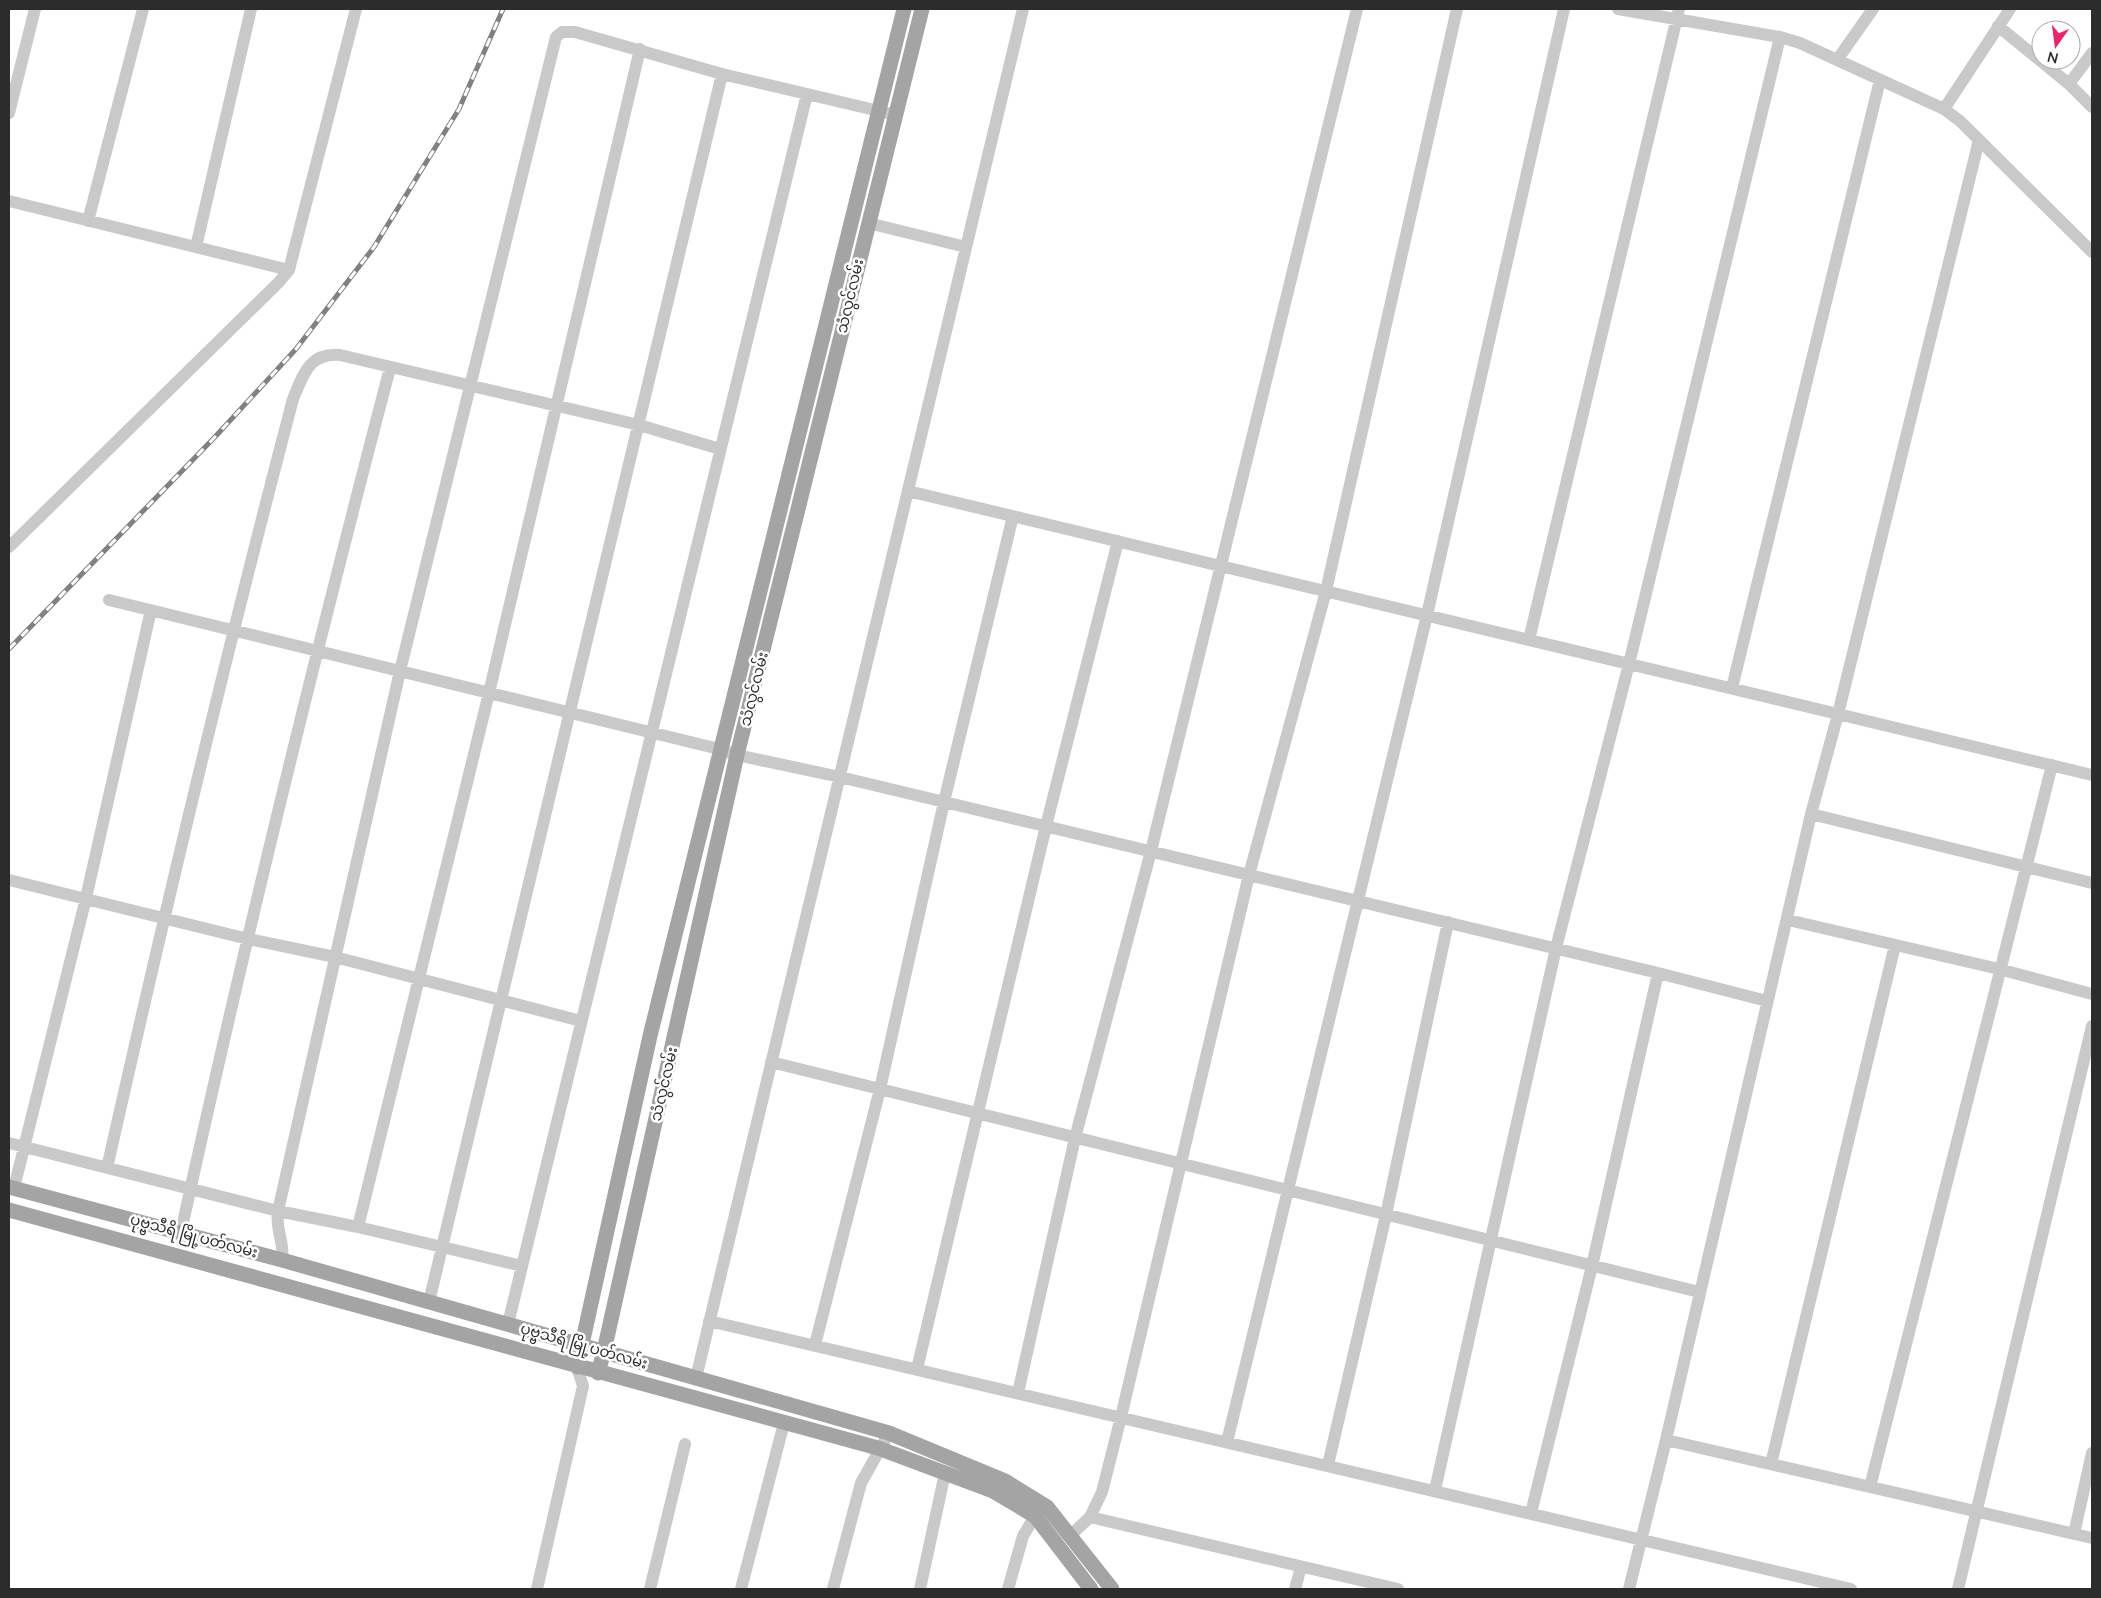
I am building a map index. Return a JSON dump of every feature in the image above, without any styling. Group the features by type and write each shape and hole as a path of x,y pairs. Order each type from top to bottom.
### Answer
{"main road":[{"name":"သံလွင်လမ်း","path":"577,1367 650,1036 719,749 904,9"},
{"name":"သံလွင်လမ်း","path":"598,1373 737,755 922,9"},
{"name":"ပုဗ္ဗသီရိ မြို့ပတ်လမ်း","path":"11,1188 282,1260 888,1433 1005,1481 1048,1507 1112,1589"},
{"name":"ပုဗ္ဗသီရိ မြို့ပတ်လမ်း","path":"9,1210 598,1373 878,1448 992,1491 1035,1516 1091,1589"}],"street":[{"path":"9,113 35,9"},
{"path":"88,221 143,9"},
{"path":"196,247 251,9"},
{"path":"9,547 289,270 356,9"},
{"path":"696,1378 1023,9"},
{"path":"1018,1393 1075,1138 1150,851 1357,9"},
{"path":"1071,1535 1090,1517 1102,1492 1121,1417 1179,1163 1249,875 1326,591 1457,9"},
{"path":"1227,1442 1359,901 1564,9"},
{"path":"1618,9 1678,14 1800,43 1944,109 1960,121 2092,252"},
{"path":"1837,60 1873,9"},
{"path":"1944,109 2010,9"},
{"path":"1529,640 1678,14"},
{"path":"1998,26 2069,84 2092,107"},
{"path":"282,1260 283,1250 276,1226 278,1212 335,957 400,671 556,37 562,32 575,32 640,49 722,74 896,115"},
{"path":"1434,1490 1556,948 1629,664 1780,37"},
{"path":"358,1227 489,693 640,49"},
{"path":"2069,84 2092,53"},
{"path":"429,1302 722,74"},
{"path":"1732,688 1880,80"},
{"path":"508,1324 807,94"},
{"path":"1629,1589 1666,1440 1767,1001 1788,920 1811,814 1838,714 1978,140"},
{"path":"9,201 289,270"},
{"path":"868,223 966,247"},
{"path":"108,1168 163,917 233,630 294,398 301,380 318,357 328,354 340,355 639,425 720,449"},
{"path":"181,1232 316,650 390,368"},
{"path":"908,491 2092,775"},
{"path":"815,1345 880,1089 944,802 1013,516"},
{"path":"916,1369 1046,826 1118,541"},
{"path":"109,600 719,749 737,755 840,777 1448,922 1767,1001"},
{"path":"11,1188 24,1147 86,898 151,610"},
{"path":"1870,1487 1998,970 2052,765"},
{"path":"1811,814 2092,884"},
{"path":"9,880 248,939 335,957 581,1021"},
{"path":"1788,920 2092,994"},
{"path":"1328,1465 1386,1215 1448,922"},
{"path":"1771,1464 1896,945"},
{"path":"1531,1513 1592,1266 1658,973"},
{"path":"1958,1589 2092,1026"},
{"path":"771,1062 1699,1292"},
{"path":"9,1143 278,1212 358,1227 522,1266"},
{"path":"709,1321 1641,1538 1851,1589"},
{"path":"537,1589 583,1386 577,1367"},
{"path":"583,1386 598,1373"},
{"path":"741,1589 784,1422"},
{"path":"832,1589 861,1483 878,1448 888,1433"},
{"path":"1666,1440 2092,1538"},
{"path":"650,1589 685,1444"},
{"path":"2074,1534 2092,1453"},
{"path":"920,1589 945,1474"},
{"path":"1008,1589 1023,1536 1035,1516"},
{"path":"1090,1517 1398,1589"},
{"path":"1295,1589 1301,1567"}],"railway":[{"path":"9,649 214,438 296,349 374,247 459,109 503,9"}]}
